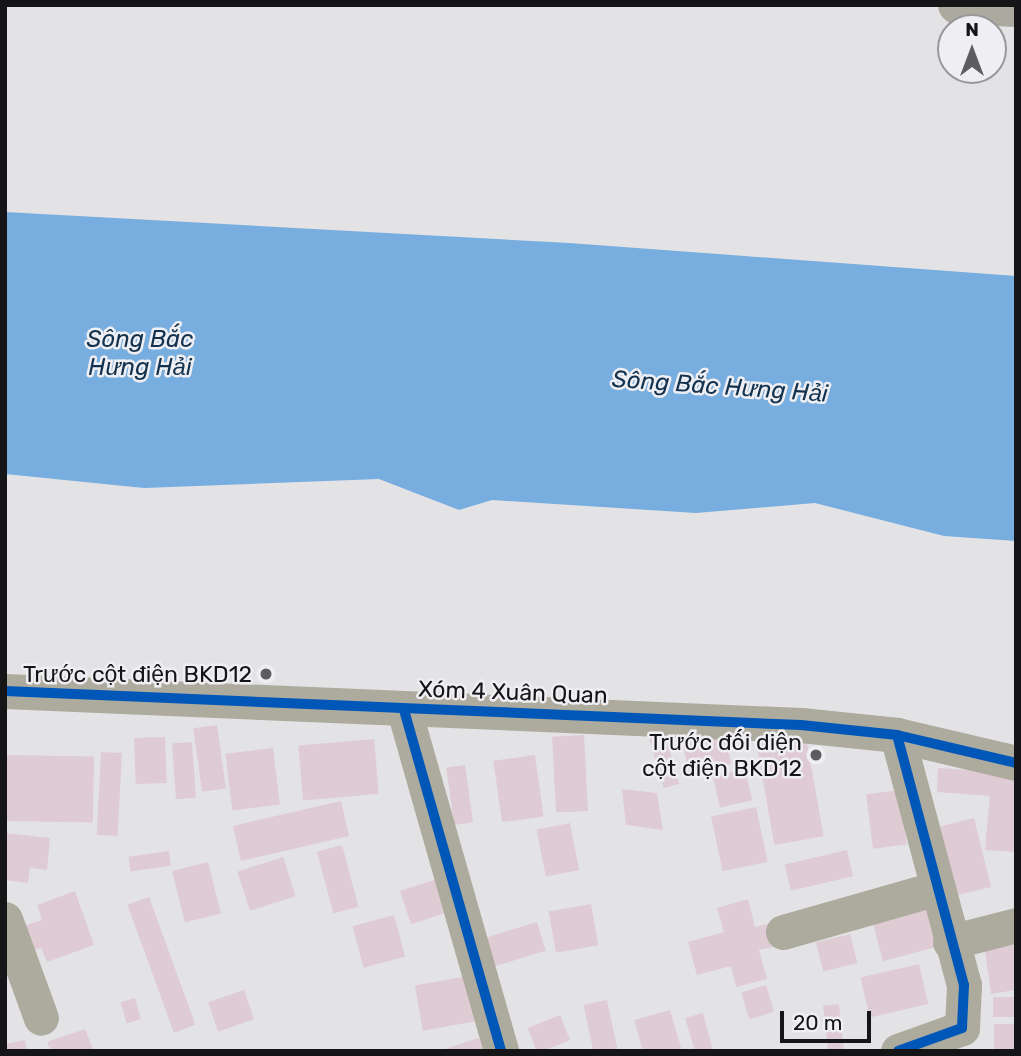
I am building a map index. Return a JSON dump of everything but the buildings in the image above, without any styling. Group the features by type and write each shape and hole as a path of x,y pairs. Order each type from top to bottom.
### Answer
{"street":[{"path":"957,5 1016,8"},
{"name":"Xóm 4 Xuân Quan","path":"5,691 897,735 1016,763"},
{"path":"404,710 501,1051"},
{"path":"897,735 934,889 964,985 968,1039 898,1051"},
{"path":"783,932 934,889"},
{"path":"5,919 41,1017"},
{"path":"950,942 1016,925"}],"water":[{"name":"Sông Bắc Hưng Hải","path":"5,212 569,243 1016,276 1016,541 944,536 815,503 696,513 492,500 459,510 379,479 144,488 5,474"}],"cycle path":[{"path":"5,691 801,725 897,735 1016,763"},
{"path":"404,710 501,1051"},
{"path":"897,735 964,985 962,1028 898,1051"}],"place":[{"name":"Trước cột điện BKD12","path":"266,674"},
{"name":"Trước đối diện cột điện BKD12","path":"816,755"}]}
